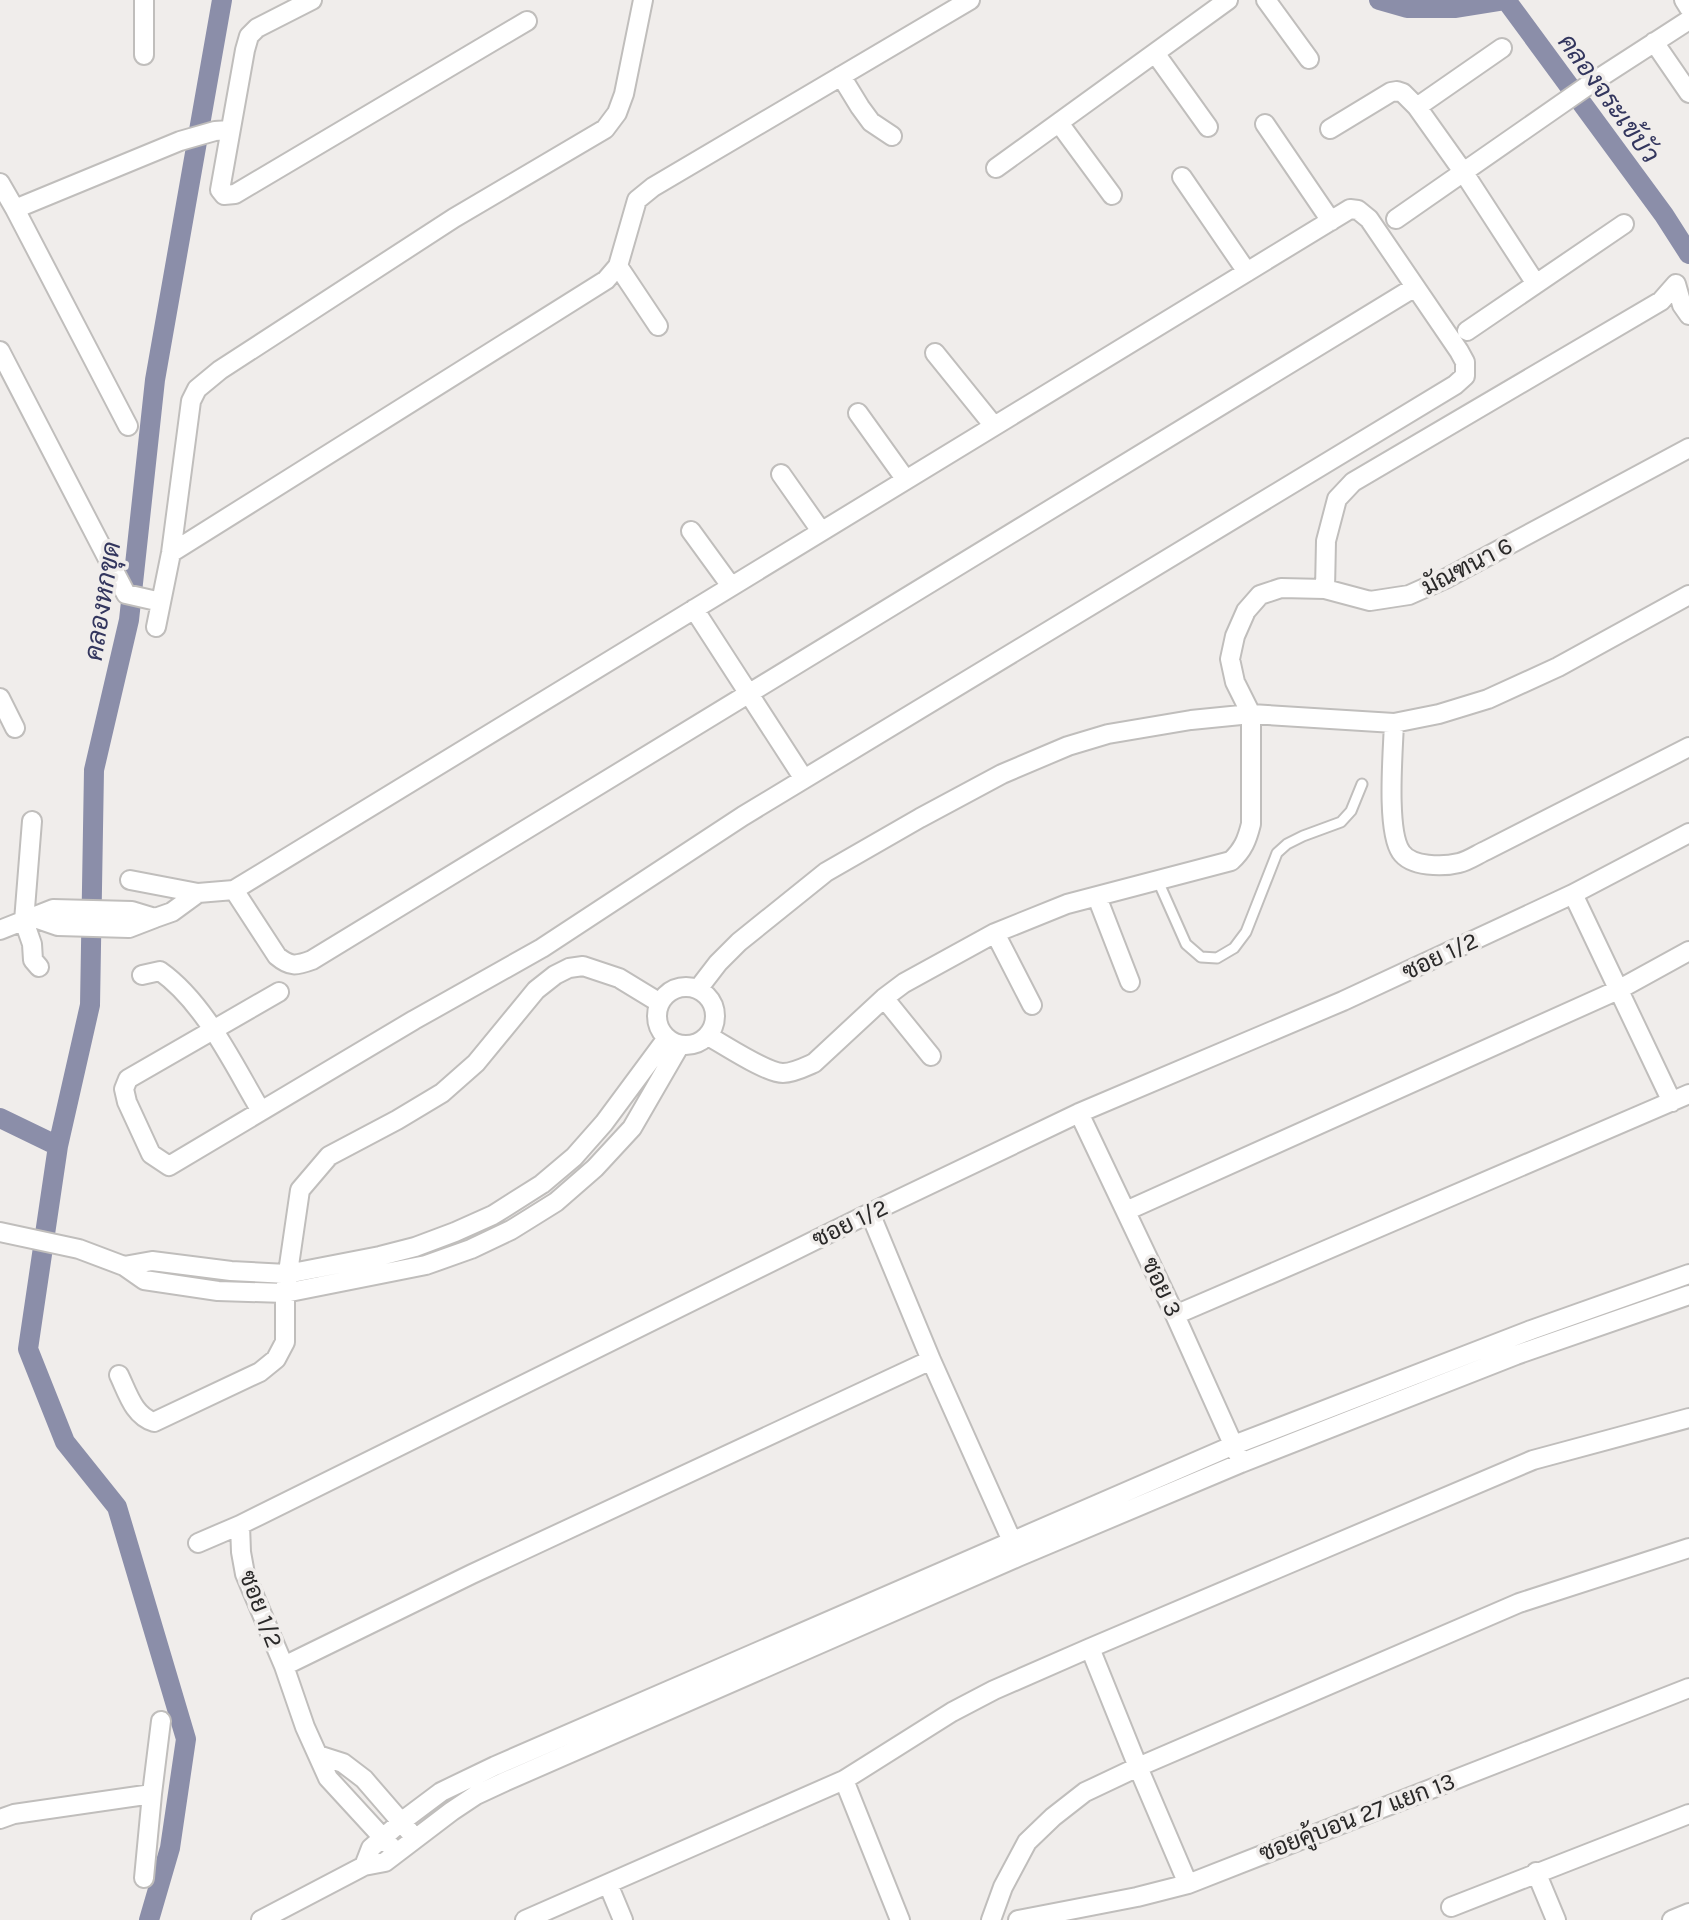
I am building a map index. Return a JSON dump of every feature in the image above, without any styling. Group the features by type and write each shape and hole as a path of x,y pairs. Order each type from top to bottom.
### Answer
{"street":[{"path":"144,0 144,55"},
{"path":"312,0 257,28 249,36 222,131 220,190 224,195 230,196 527,21"},
{"path":"156,627 155,600 171,553 191,401 197,389 220,370 454,218 605,129 617,113 624,94 643,0"},
{"path":"171,553 606,280 618,266 637,200 653,187 970,0"},
{"path":"996,168 1228,0"},
{"path":"1266,0 1309,59"},
{"path":"1684,0 1689,8"},
{"path":"1396,219 1590,84 1689,20"},
{"path":"1654,42 1689,93"},
{"path":"1417,107 1502,48"},
{"path":"1155,53 1208,127"},
{"path":"841,76 871,122 892,136"},
{"path":"1330,129 1391,92 1403,93 1417,107 1464,173 1536,284"},
{"path":"1059,123 1112,195"},
{"path":"1265,124 1331,221"},
{"path":"15,209 180,141 222,131"},
{"path":"1182,177 1247,272"},
{"path":"0,183 128,426"},
{"path":"130,880 198,893 234,890 1350,209 1364,214 1465,362 1465,376 1455,385 743,816 542,948 414,1020 169,1166 151,1154 127,1102 124,1089 128,1079 279,992"},
{"path":"1467,331 1624,224"},
{"path":"618,266 658,326"},
{"path":"1325,589 1326,541 1337,499 1353,482 1661,301 1676,284 1682,305 1689,315"},
{"path":"234,890 285,964 312,960 1415,287"},
{"path":"0,351 126,594 155,600"},
{"path":"935,353 994,426"},
{"path":"858,413 906,480"},
{"name":"มัณฑนา 6","path":"1251,714 1235,682 1230,659 1235,636 1246,611 1260,595 1281,588 1325,589 1370,601 1409,595 1445,579 1689,448"},
{"path":"781,474 821,531"},
{"path":"691,531 731,586"},
{"path":"698,989 739,942 826,872 1002,774 1068,746 1108,734 1251,714 1394,723 1439,714 1488,699 1558,667 1689,595"},
{"path":"694,609 804,779"},
{"path":"0,698 15,728"},
{"path":"708,1036 768,1069 783,1073 814,1063 884,998 917,975 995,933 1067,904 1231,861 1241,852 1251,824 1251,714"},
{"path":"1394,723 1392,815 1395,838 1401,853 1413,863 1431,865 1459,863 1689,747"},
{"path":"32,821 28,919 33,960 39,967"},
{"name":"ซอย 1/2","path":"396,1852 328,1778 245,1574 240,1525 1079,1113 1343,1001 1573,894 1689,833"},
{"path":"0,930 28,919 155,918 172,912 198,893"},
{"path":"1175,1315 1680,1098 1618,990 1573,894"},
{"path":"1097,897 1130,982"},
{"path":"995,933 1032,1005"},
{"path":"1126,1211 1618,990 1689,951"},
{"path":"119,1375 136,1411 144,1419 154,1422 260,1372 276,1359 285,1342 285,1293 300,1190 329,1156 442,1093 476,1063 536,990 555,975 583,966 619,978 660,1003"},
{"path":"142,975 160,971 178,984 213,1031 261,1111"},
{"path":"676,989 698,989 709,997 715,1010 715,1024 708,1036 696,1044 674,1042 659,1028 657,1015 660,1003 676,989"},
{"path":"884,998 931,1056"},
{"path":"124,1266 152,1261 287,1274 380,1256 434,1240 493,1215 542,1184 574,1157 674,1042"},
{"path":"0,1232 79,1249 124,1266 144,1280 218,1291 285,1293 426,1265 511,1230 556,1202 604,1159 632,1128 674,1042"},
{"name":"ซอย 3","path":"1079,1113 1241,1463"},
{"path":"551,1176 566,1193"},
{"path":"870,1213 1015,1549"},
{"path":"434,1240 440,1260"},
{"path":"261,1920 356,1870 385,1862 452,1811 490,1788 1015,1549 1234,1445 1531,1330 1689,1274"},
{"path":"356,1870 371,1848 401,1822 441,1792 481,1772 1015,1549 1516,1355 1689,1295"},
{"path":"284,1666 472,1574 931,1360"},
{"path":"525,1920 844,1780 952,1712 1090,1648 1533,1460 1689,1418"},
{"path":"198,1543 240,1525"},
{"path":"991,1920 1003,1887 1027,1842 1085,1792 1519,1603 1689,1548"},
{"path":"1090,1648 1188,1884"},
{"name":"ซอยคู้บอน 27 แยก 13","path":"1018,1920 1188,1884 1689,1688"},
{"path":"144,1878 161,1721"},
{"path":"318,1755 343,1763 364,1779 415,1839"},
{"path":"844,1780 900,1920"},
{"path":"0,1819 14,1814 152,1794"},
{"path":"1451,1907 1689,1814"},
{"path":"1536,1872 1556,1920"},
{"path":"608,1884 623,1920"},
{"path":"1672,1920 1689,1913"}],"lane":[{"path":"1158,881 1186,944 1201,957 1217,958 1234,948 1246,932 1277,853 1303,836 1341,822 1351,811 1362,784"}],"waterway":[{"name":"คลองหกขุด","path":"0,1118 58,1146 90,1005 94,770 129,620 155,380 222,0"},
{"name":"คลองจระเข้บัว","path":"1379,0 1407,8 1456,8 1506,0 1664,215 1689,254"},
{"path":"58,1146 28,1349 65,1442 117,1507 186,1739 170,1848 149,1920"}]}
